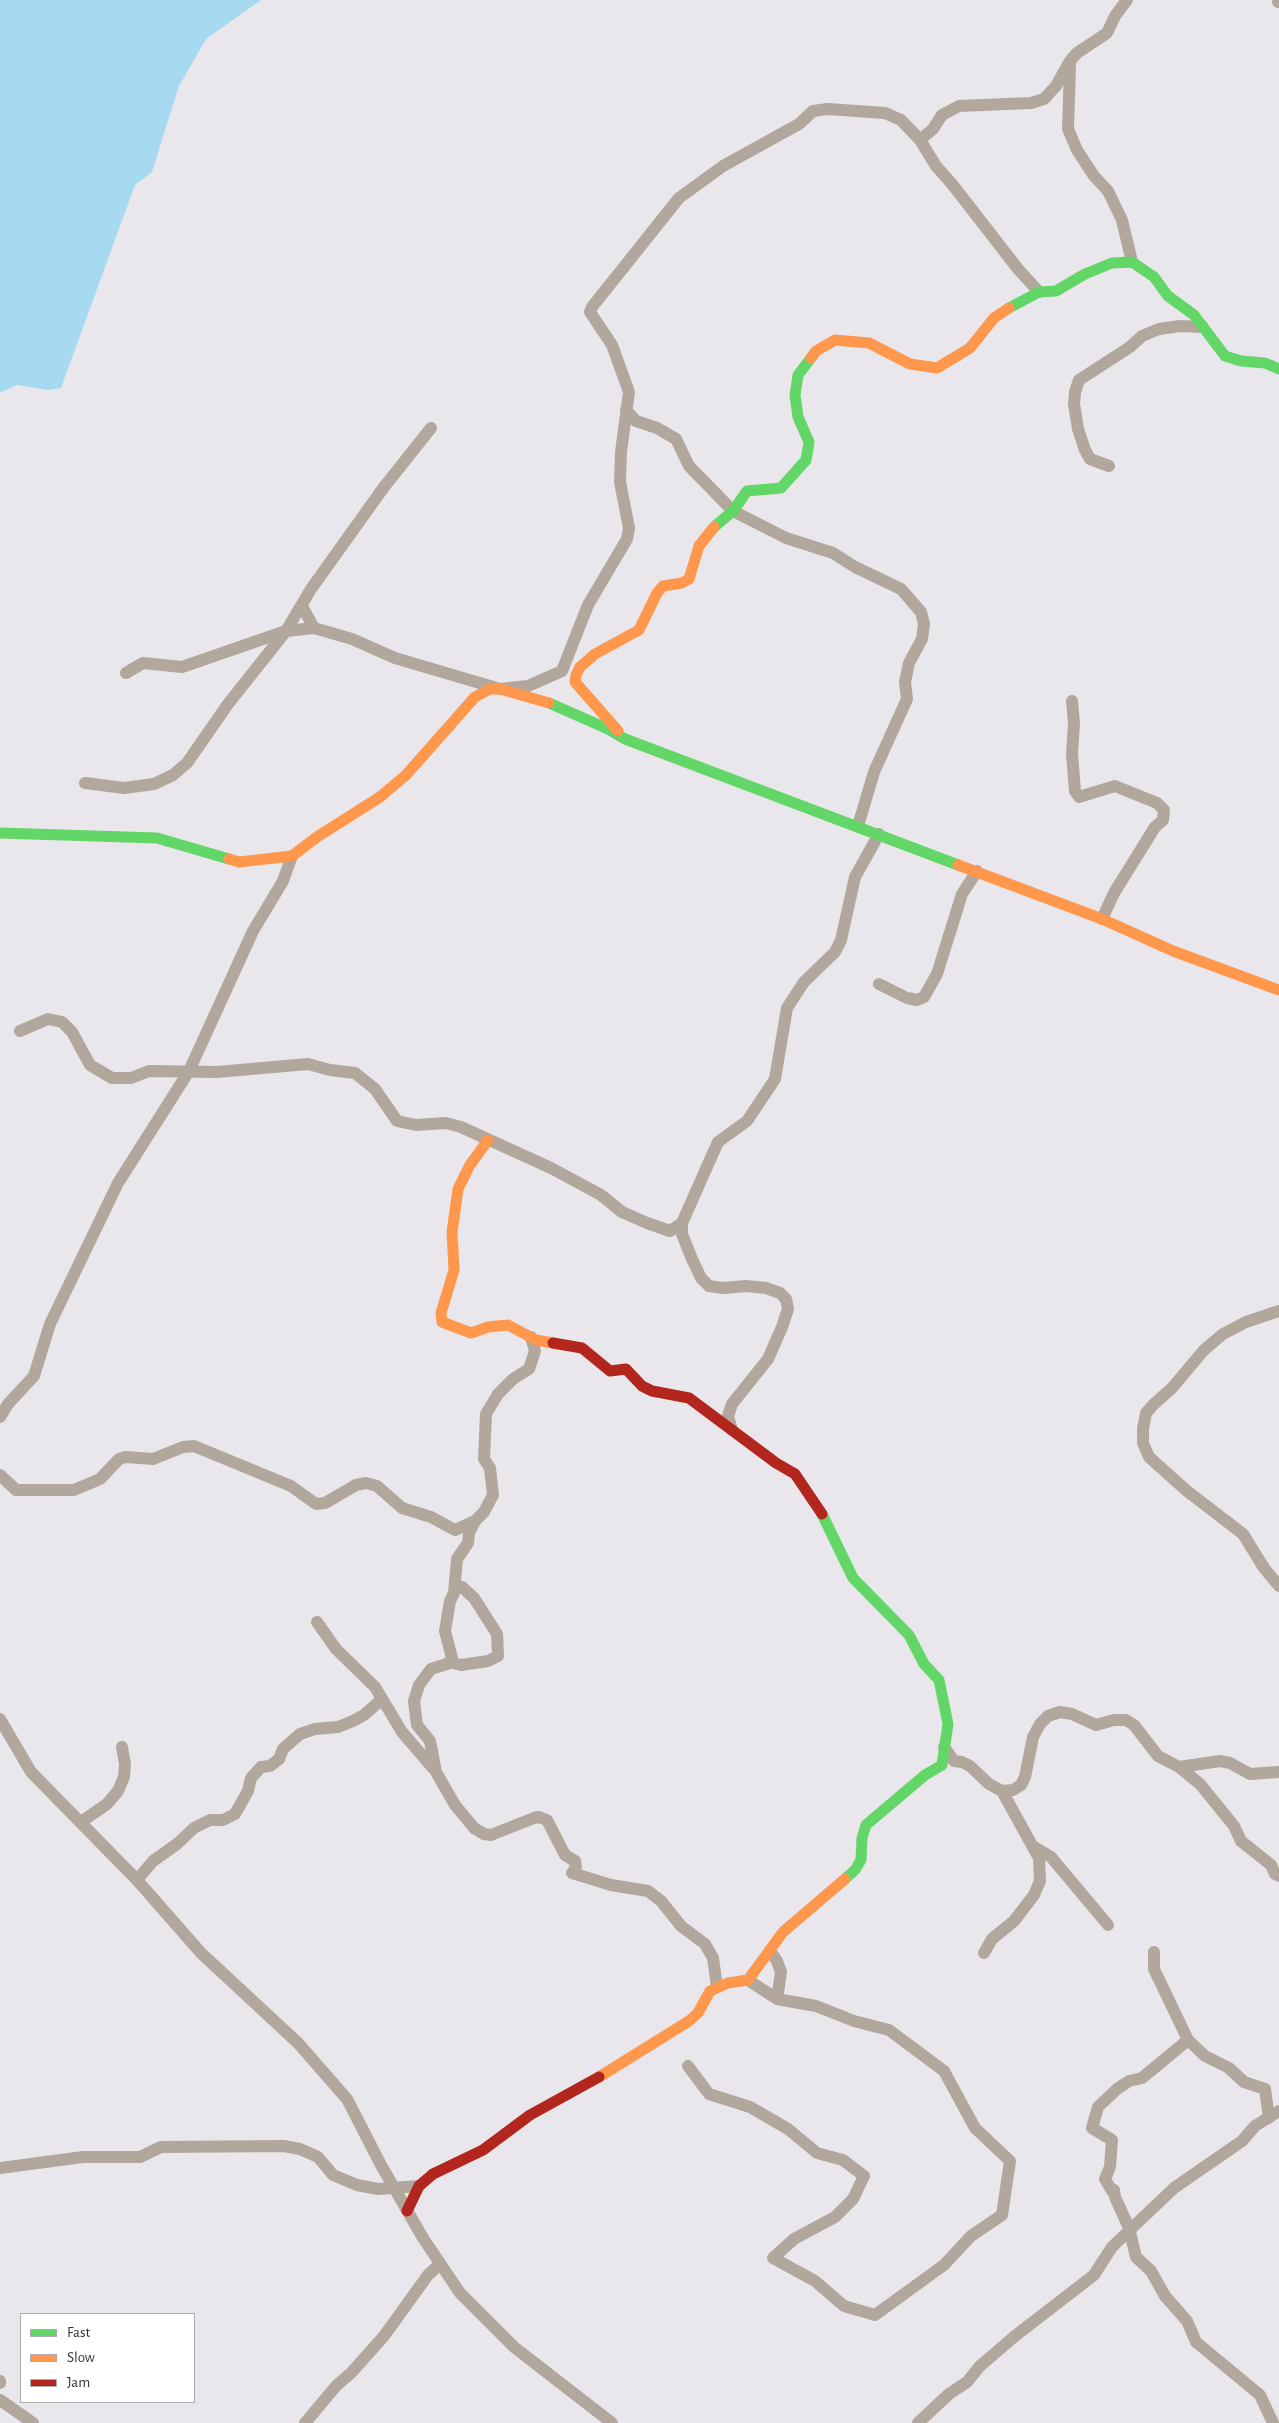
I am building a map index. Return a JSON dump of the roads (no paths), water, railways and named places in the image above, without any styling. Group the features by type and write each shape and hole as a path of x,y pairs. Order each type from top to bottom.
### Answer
{"street":[{"path":"920,140 933,130 942,115 959,106 1031,103 1044,99 1060,81 1070,61 1077,53 1107,33 1115,16 1127,0"},
{"path":"1070,61 1068,129 1077,150 1094,176 1108,191 1122,220 1132,262"},
{"path":"0,833 157,838 239,862 292,856 380,797 406,775 475,697 490,689 528,686 562,671 588,605 608,568 627,539 629,528 620,482 629,392 623,370 612,345 590,312 679,198 723,166 799,124 813,111 828,109 885,113 901,120 920,140 936,166 1018,269 1039,292"},
{"path":"625,740 575,682 580,667 595,654 639,630 657,593 663,586 682,583 689,579 699,546 719,522 734,511 747,491 781,488 806,460 809,452 809,442 798,417 795,395 798,375 816,351 835,340 869,343 910,364 937,368 970,348 994,318 1012,305 1039,292 1056,291 1085,274 1112,263 1132,262 1154,277 1168,296 1194,315 1225,356 1241,361 1265,363 1279,369"},
{"path":"1109,466 1090,458 1084,450 1074,404 1079,380 1130,347 1142,336 1159,329 1180,326 1203,327"},
{"path":"626,410 636,421 657,428 676,439 689,466 734,511 786,538 833,553 855,567 901,589 921,612 924,624 922,638 908,663 905,682 907,699 874,772 858,826"},
{"path":"85,783 124,788 154,784 173,776 187,763 228,704 286,631 384,486 431,428"},
{"path":"302,606 314,628"},
{"path":"126,673 143,663 182,667 286,631 314,628 352,639 395,658 543,700 608,728 625,740 977,871 1102,919 1174,951 1279,990"},
{"path":"1072,701 1074,723 1072,754 1075,791 1078,797 1114,786 1157,803 1164,810 1163,820 1155,828 1114,893 1102,919"},
{"path":"732,1430 728,1416 732,1404 768,1358 788,1309 786,1299 780,1293 766,1288 746,1286 723,1288 709,1286 701,1278 692,1259 682,1234 682,1223 718,1142 747,1121 775,1079 788,1008 804,982 835,952 841,940 855,877 879,834"},
{"path":"0,1417 8,1404 34,1376 50,1324 118,1183 189,1071 253,931 283,881 292,856"},
{"path":"879,984 906,998 917,1000 924,998 937,974 962,894 977,871"},
{"path":"20,1031 48,1019 62,1022 72,1032 90,1065 112,1078 131,1078 149,1071 235,1071 308,1064 337,1072 344,1070 354,1073 367,1081 397,1121 416,1125 446,1123 551,1168 601,1195 622,1212 647,1223 670,1231 682,1223"},
{"path":"407,2211 419,2186 433,2174 483,2150 530,2115 602,2075 689,2021 698,2013 710,1990 717,1986 748,1980 784,1932 855,1870 861,1860 862,1838 866,1825 925,1775 942,1765 948,1717 939,1680 924,1664 909,1635 853,1578 820,1509 802,1480 689,1398 652,1392 642,1386 626,1369 610,1371 582,1348 531,1337 508,1325 488,1327 470,1333 453,1328 442,1322 440,1317 454,1270 455,1259 452,1232 458,1189 470,1165 488,1140"},
{"path":"1279,1310 1246,1322 1224,1334 1204,1350 1172,1388 1146,1413 1143,1429 1144,1443 1149,1457 1188,1492 1243,1534 1264,1568 1279,1586"},
{"path":"449,1662 452,1658 445,1632 450,1601 455,1586 457,1559 468,1543 469,1533 475,1521 484,1512 493,1495 494,1483 490,1468 484,1459 486,1414 498,1394 514,1379 529,1369 535,1351 531,1337"},
{"path":"0,1475 16,1490 74,1490 100,1479 119,1459 126,1457 153,1459 183,1447 194,1446 291,1486 316,1504 325,1503 356,1485 366,1484 377,1486 402,1508 430,1517 455,1530 475,1521"},
{"path":"436,1772 430,1741 417,1725 414,1701 423,1678 431,1669 449,1662 467,1664 488,1661 498,1656 496,1634 474,1598 462,1587 455,1586"},
{"path":"317,1622 336,1649 374,1687 381,1700 386,1702 402,1732 436,1772 455,1805 474,1828 484,1834 499,1833 514,1824 539,1817 547,1820 565,1855 575,1861 576,1868 572,1873 611,1885 648,1891 655,1895 681,1926 705,1944 713,1958 717,1986"},
{"path":"137,1880 153,1861 177,1844 194,1828 210,1820 223,1820 235,1814 248,1791 251,1778 261,1768 270,1766 279,1759 283,1749 300,1734 315,1729 338,1727 353,1722 381,1700"},
{"path":"1002,1791 1013,1790 1021,1785 1025,1777 1033,1737 1040,1724 1048,1716 1060,1712 1072,1714 1096,1725 1114,1720 1126,1720 1134,1725 1158,1756 1168,1763 1179,1767 1200,1784 1230,1820 1241,1840 1271,1865 1275,1874 1279,1876"},
{"path":"0,1719 3,1737 31,1772 137,1880 201,1953 298,2043 347,2099 407,2211 460,2293 514,2347 612,2423"},
{"path":"81,1822 107,1804 118,1791 124,1777 125,1764 122,1747"},
{"path":"944,1747 954,1762 962,1762 970,1766 989,1784 1002,1791 1039,1858 1040,1881 1034,1895 1014,1921 992,1939 984,1953"},
{"path":"1179,1767 1220,1761 1250,1774 1279,1772"},
{"path":"1200,1765 1200,1784"},
{"path":"1034,1847 1051,1857 1108,1925"},
{"path":"770,1951 778,1961 781,1972 777,1999"},
{"path":"918,2423 948,2394 967,2382 980,2366 1015,2336 1094,2275 1112,2247 1129,2228 1174,2188 1242,2141 1255,2126 1274,2114 1265,2090 1244,2082 1230,2068 1205,2056 1188,2040 1154,1969 1154,1952"},
{"path":"688,2066 709,2094 750,2107 788,2130 817,2153 843,2160 864,2176 854,2199 835,2217 794,2239 774,2258 816,2281 844,2306 875,2315 944,2265 971,2236 1002,2215 1010,2161 975,2128 944,2071 889,2030 854,2021 816,2006 777,1999 748,1980"},
{"path":"1188,2040 1142,2078 1129,2081 1117,2089 1098,2107 1092,2128 1112,2140 1110,2167 1105,2179 1112,2191 1114,2190 1115,2197 1129,2228 1136,2257 1151,2271 1165,2296 1187,2321 1196,2342 1260,2395 1273,2423"},
{"path":"0,2168 83,2157 140,2156 161,2147 284,2146 300,2149 318,2157 333,2175 357,2185 378,2189 393,2186 419,2186"},
{"path":"305,2423 336,2386 351,2373 384,2336 428,2275 440,2264"},
{"path":"0,2400 33,2423"}],"water":[{"path":"0,0 261,0 206,39 179,86 152,172 135,185 61,388 48,390 17,385 0,393"}]}
